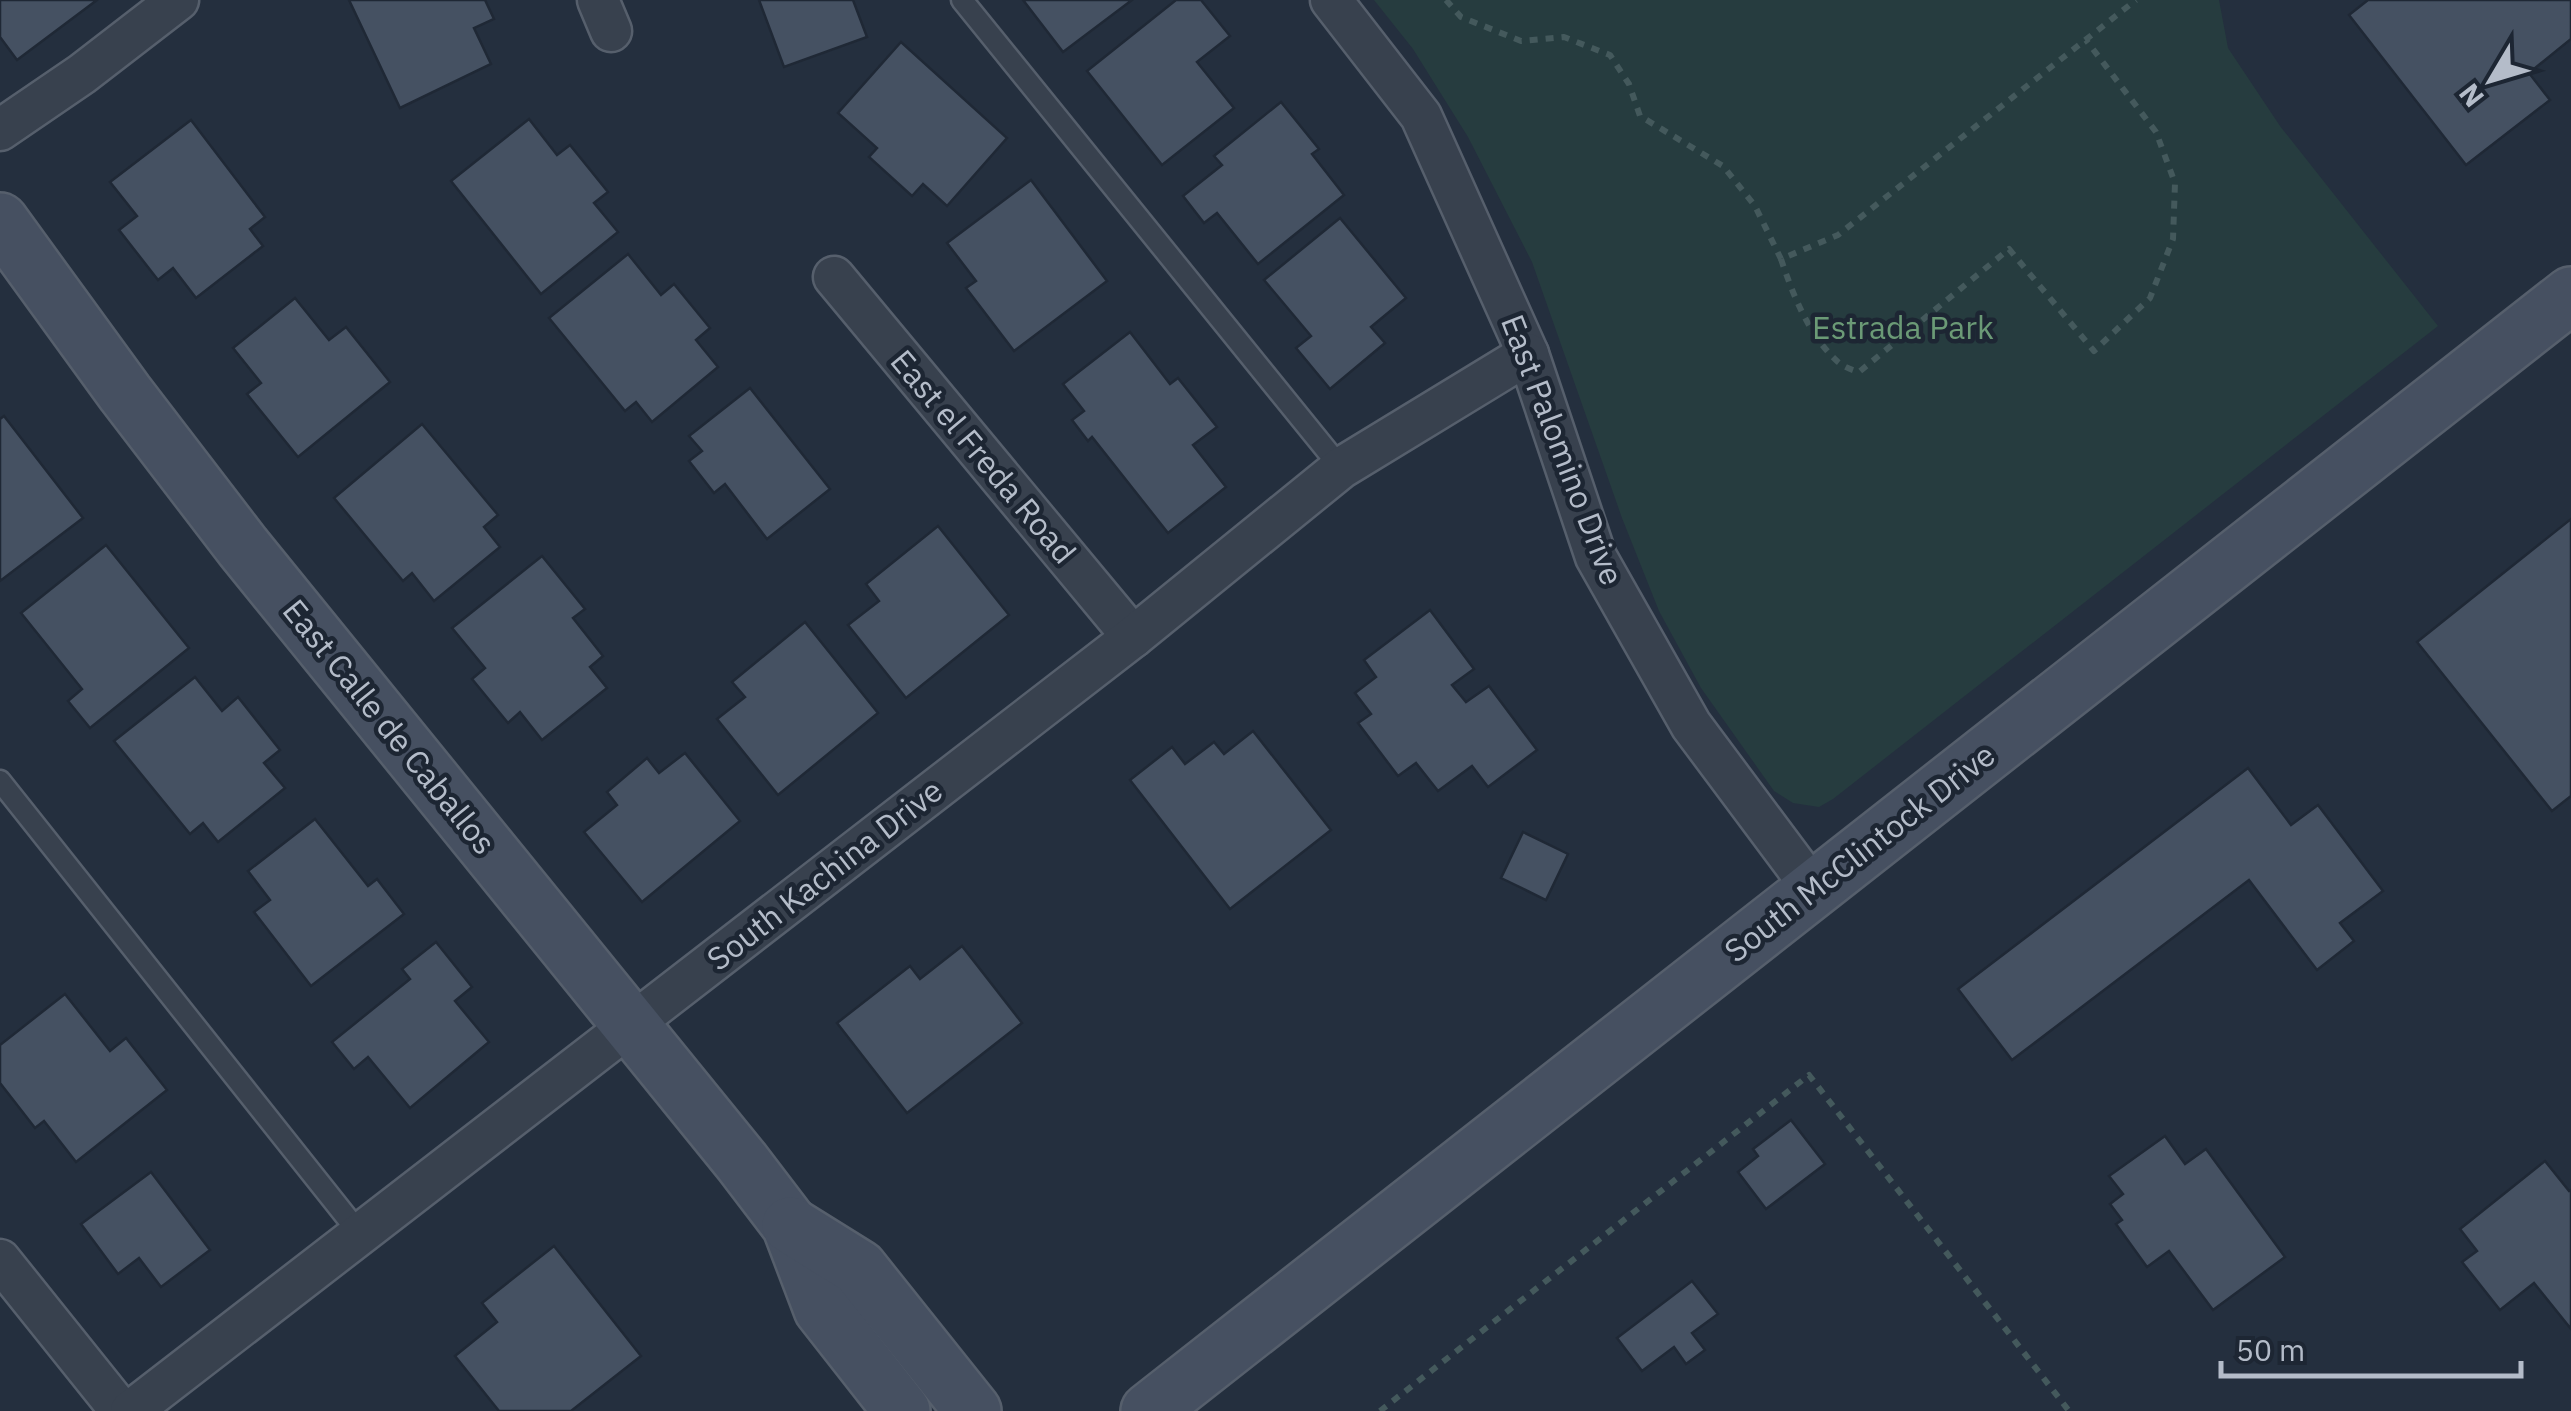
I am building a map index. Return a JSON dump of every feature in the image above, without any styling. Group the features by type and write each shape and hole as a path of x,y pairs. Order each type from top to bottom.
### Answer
{"main road":[{"name":"East Calle de Caballos","path":"0,221 242,547 790,1225"},
{"name":"South McClintock Drive","path":"1149,1411 2571,295"},
{"path":"790,1225 822,1309 902,1411"},
{"path":"790,1225 859,1268 972,1411"}],"street":[{"path":"0,130 82,74 178,0"},
{"name":"East Palomino Drive","path":"1330,0 1421,116 1528,354 1596,557 1691,725 1814,890"},
{"name":"East el Freda Road","path":"834,278 1132,637"},
{"name":"South Kachina Drive","path":"132,1411 1132,637 1341,468 1528,354"},
{"path":"0,1260 122,1411"}],"lane":[{"path":"962,0 1341,468"},
{"path":"0,781 360,1234"}],"path":[{"path":"1446,0 1461,17 1521,41 1564,37 1610,54 1629,84 1640,116 1723,166 1754,206 1781,258 1792,293 1814,332 1840,365 1860,372 2009,249 2094,351 2150,298 2174,239 2175,183 2156,132 2086,40"},
{"path":"1781,258 1838,235 2136,0"},
{"path":"1380,1411 1809,1074 2069,1411"}],"green space":[{"name":"Estrada Park","path":"1374,0 2219,0 2228,48 2280,126 2438,326 1833,799 1819,807 1793,803 1774,791 1701,688 1659,611 1532,262 1468,137 1413,49"}],"building":[{"path":"0,0 97,0 17,60 0,37"},
{"path":"349,0 485,0 494,19 474,28 491,64 400,108"},
{"path":"759,0 853,0 867,37 784,67"},
{"path":"1023,0 1132,0 1063,52"},
{"path":"1176,0 1201,0 1230,36 1197,62 1234,108 1162,165 1087,71"},
{"path":"2368,0 2571,0 2571,39 2529,73 2550,100 2466,165 2349,15"},
{"path":"901,42 1007,138 947,206 923,184 912,196 869,157 877,148 838,113"},
{"path":"1281,102 1319,149 1312,154 1344,195 1258,264 1217,213 1204,223 1183,196 1222,165 1214,156"},
{"path":"529,119 557,155 570,145 608,192 594,203 618,232 541,294 451,181"},
{"path":"191,120 265,217 250,229 263,246 196,298 173,268 158,280 119,230 137,216 110,182"},
{"path":"1031,180 1107,281 1014,351 966,288 976,281 947,243"},
{"path":"1340,218 1406,298 1371,327 1385,343 1330,389 1296,348 1311,336 1264,280"},
{"path":"628,254 661,295 674,284 710,328 696,340 718,367 652,422 636,402 625,411 549,318"},
{"path":"295,298 329,340 346,327 390,382 298,457 247,394 261,383 233,348"},
{"path":"1130,332 1170,384 1178,378 1217,427 1193,445 1226,487 1168,533 1092,437 1088,441 1072,420 1084,411 1063,384"},
{"path":"750,388 830,489 767,539 725,484 714,493 689,461 702,451 689,436"},
{"path":"4,416 83,518 0,581 0,419"},
{"path":"422,424 498,515 484,527 500,547 434,601 412,573 403,581 334,498"},
{"path":"2571,519 2571,796 2552,811 2417,642"},
{"path":"938,526 1009,615 906,698 848,625 879,601 866,584"},
{"path":"106,545 189,648 90,728 68,701 82,689 21,613"},
{"path":"542,556 585,609 573,618 603,656 590,667 607,688 542,740 520,712 508,723 472,679 485,668 452,628"},
{"path":"1430,610 1474,669 1452,685 1466,702 1489,686 1537,750 1488,787 1472,766 1438,791 1416,763 1398,776 1358,723 1371,714 1355,693 1376,677 1364,660"},
{"path":"805,622 878,713 778,795 717,719 745,697 732,682"},
{"path":"195,677 222,711 238,697 280,750 264,763 285,788 218,842 203,823 190,834 114,741"},
{"path":"1253,731 1331,830 1230,909 1130,780 1172,747 1185,764 1214,742 1224,754"},
{"path":"685,753 740,821 642,902 584,832 617,805 607,792 647,758 659,773"},
{"path":"2248,768 2291,825 2318,805 2383,891 2340,923 2354,941 2317,970 2249,880 2012,1060 1958,989"},
{"path":"315,819 368,886 377,879 404,914 311,986 254,912 270,900 248,871"},
{"path":"1523,832 1568,854 1546,900 1501,878"},
{"path":"436,942 472,987 455,1001 489,1042 410,1108 368,1057 354,1069 332,1042 410,979 402,969"},
{"path":"962,946 1022,1023 907,1113 837,1023 910,966 920,979"},
{"path":"65,994 110,1051 126,1038 167,1090 76,1162 44,1121 35,1128 0,1083 0,1045"},
{"path":"1791,1120 1825,1164 1766,1209 1738,1172 1758,1156 1753,1149"},
{"path":"2165,1136 2185,1164 2206,1149 2285,1257 2213,1310 2169,1251 2147,1267 2116,1224 2122,1220 2110,1204 2123,1194 2109,1176"},
{"path":"2545,1161 2571,1190 2571,1329 2534,1283 2500,1310 2462,1262 2477,1251 2460,1229"},
{"path":"151,1172 210,1250 161,1287 139,1258 118,1274 81,1224"},
{"path":"554,1246 641,1356 571,1411 499,1411 455,1356 497,1322 482,1303"},
{"path":"1692,1281 1718,1314 1692,1333 1705,1350 1686,1364 1674,1347 1642,1371 1617,1338"}]}
